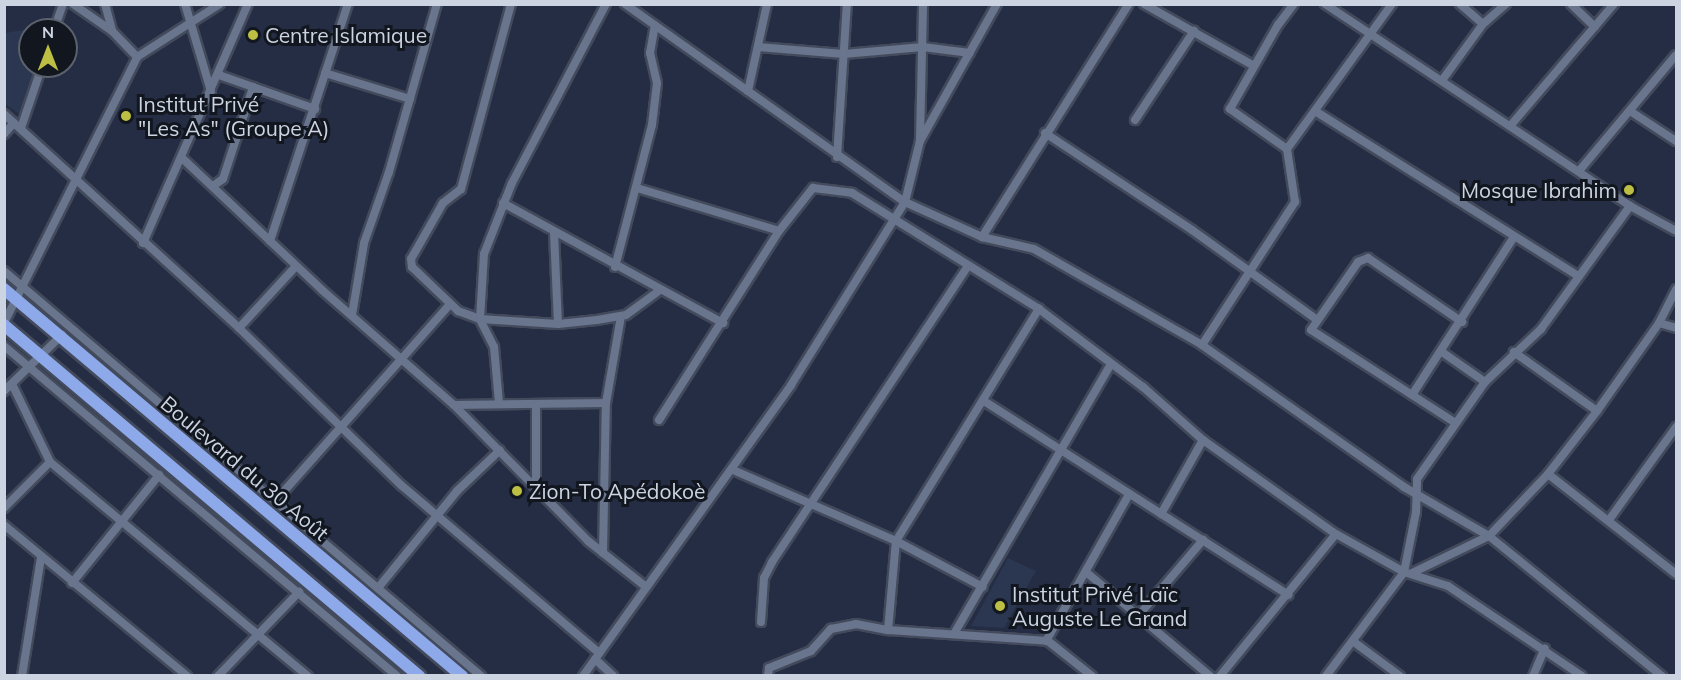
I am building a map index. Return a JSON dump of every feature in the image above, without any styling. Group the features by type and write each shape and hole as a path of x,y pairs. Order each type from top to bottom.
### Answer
{"highway":[{"name":"Boulevard du 30 Août","path":"4,289 462,675"},
{"path":"4,324 419,675"}],"street":[{"path":"72,4 112,31 137,57"},
{"path":"105,4 112,31"},
{"path":"185,4 211,92"},
{"path":"4,324 77,183 137,57 220,4"},
{"path":"143,243 219,75 248,4"},
{"path":"270,241 348,4"},
{"path":"352,315 364,243 410,99 437,4"},
{"path":"511,4 461,189 443,203 411,259 412,267 450,304 480,319 558,324 621,316 660,290"},
{"path":"499,403 494,347 480,319 484,254 503,203 606,4"},
{"path":"625,4 639,8 655,25 837,157 905,202 982,237 1034,249 1065,264 1202,345 1418,494 1489,536 1662,675"},
{"path":"748,92 767,4"},
{"path":"837,157 847,4"},
{"path":"583,675 733,470 791,385 905,202 920,141 923,4"},
{"path":"920,141 997,4"},
{"path":"982,237 1045,133 1129,4"},
{"path":"1144,4 1254,66"},
{"path":"1287,149 1230,109 1254,66 1294,4"},
{"path":"1325,4 1443,79 1630,206 1677,231"},
{"path":"1202,345 1252,272 1295,202 1287,149 1392,4"},
{"path":"1460,4 1483,24"},
{"path":"1443,79 1483,24 1506,4"},
{"path":"1571,4 1595,27"},
{"path":"1511,125 1614,4"},
{"path":"615,267 637,188 657,87 650,60 655,25"},
{"path":"1135,120 1194,31"},
{"path":"758,47 844,54 923,47 970,53"},
{"path":"1579,171 1677,55"},
{"path":"326,73 410,99"},
{"path":"219,75 315,108"},
{"path":"4,134 17,125 37,78"},
{"path":"213,186 224,179 253,87"},
{"path":"1315,111 1373,144 1513,238 1578,276"},
{"path":"1630,111 1677,141"},
{"path":"4,114 77,183 239,328 437,515 597,656 613,675"},
{"path":"1045,133 1252,272 1316,319"},
{"path":"182,158 296,266 454,405 603,553 646,587"},
{"path":"659,420 723,323 779,231 817,186 852,193 1038,309 1111,364 1203,441 1336,534 1408,573 1448,586 1545,648 1582,675"},
{"path":"637,188 779,231"},
{"path":"503,203 615,267 723,323"},
{"path":"1408,573 1418,494 1416,479 1454,422 1485,382 1514,352 1541,329 1630,206"},
{"path":"554,232 558,324"},
{"path":"1412,395 1462,322 1513,238"},
{"path":"1454,422 1311,330 1316,319 1358,262 1368,258 1462,322"},
{"path":"239,328 296,266"},
{"path":"761,622 764,578 809,503 968,266"},
{"path":"4,271 277,499 481,675"},
{"path":"1326,675 1408,573 1489,536 1548,474 1597,411 1659,322 1677,289"},
{"path":"277,499 342,427 398,358 450,304"},
{"path":"888,630 896,541 984,401 1038,309"},
{"path":"603,553 606,403 621,316"},
{"path":"1659,322 1677,328"},
{"path":"4,391 61,338 65,324"},
{"path":"4,346 397,675"},
{"path":"1442,352 1485,382"},
{"path":"1514,352 1597,411"},
{"path":"955,632 1111,364"},
{"path":"12,384 50,462 122,519 308,675"},
{"path":"984,401 1289,595"},
{"path":"454,405 606,403"},
{"path":"536,405 536,488"},
{"path":"1609,520 1677,427"},
{"path":"1161,514 1203,441"},
{"path":"378,588 437,515 500,450"},
{"path":"4,508 50,462"},
{"path":"733,470 896,541 983,587"},
{"path":"1548,474 1676,573"},
{"path":"72,583 159,475"},
{"path":"1046,641 1129,494"},
{"path":"4,525 72,583 124,620 187,675"},
{"path":"1220,675 1289,595 1336,534"},
{"path":"1139,615 1203,540"},
{"path":"22,675 41,557"},
{"path":"1086,572 1210,675"},
{"path":"218,675 299,592"},
{"path":"768,675 769,668 811,651 837,626 856,624 888,630 955,632 1046,641 1092,675"},
{"path":"1354,642 1400,675"},
{"path":"1533,675 1545,648"}],"shaded area":[{"path":"18,31 18,78 33,78 22,116 5,104 5,33"},
{"path":"1008,558 1036,571 1004,628 971,626"}],"place":[{"name":"Centre Islamique","path":"253,35"},
{"name":"Institut Privé \"Les As\" (Groupe A)","path":"126,116"},
{"name":"Mosque Ibrahim","path":"1629,190"},
{"name":"Zion-To Apédokoè","path":"517,491"},
{"name":"Institut Privé Laïc Auguste Le Grand","path":"1000,606"}]}
